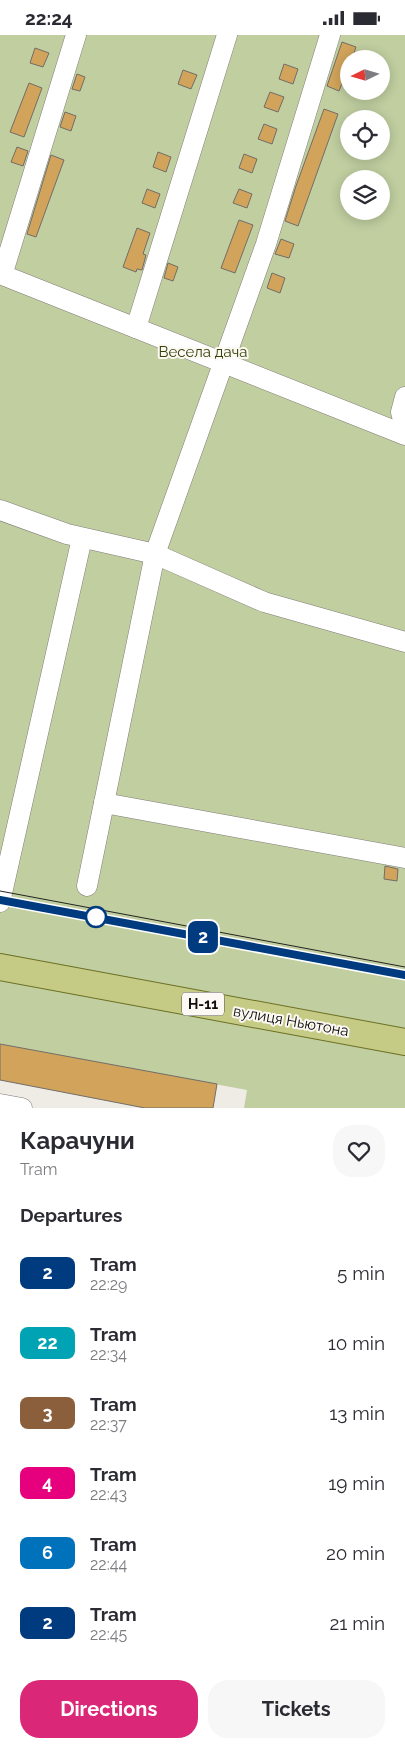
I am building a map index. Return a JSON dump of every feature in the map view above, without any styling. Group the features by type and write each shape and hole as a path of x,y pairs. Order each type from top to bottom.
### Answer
{"main road":[{"name":"вулиця Ньютона","path":"0,967 405,1041"}],"street":[{"path":"76,35 4,269 5,276 405,435"},
{"path":"136,328 227,35"},
{"path":"87,885 155,554 266,244 330,35"},
{"path":"405,397 402,412 405,428"},
{"path":"0,510 67,535 155,554 264,602 405,642"},
{"path":"0,901 82,538"},
{"path":"104,803 405,858"},
{"path":"0,1104 22,1108"}],"green space":[{"name":"Весела дача","path":"0,35 405,35 405,1030 0,958"},
{"path":"0,977 405,1050 405,1108 244,1108 247,1090 0,1044"}],"building":[{"path":"342,42 356,47 355,50 340,50 339,91 327,86"},
{"path":"35,48 49,53 43,67 30,63"},
{"path":"284,64 298,69 293,84 279,79"},
{"path":"183,70 197,75 191,89 178,84"},
{"path":"77,74 85,77 80,91 72,89"},
{"path":"29,83 42,88 24,137 10,132"},
{"path":"270,92 284,97 278,112 264,107"},
{"path":"324,109 338,114 298,226 285,221"},
{"path":"65,112 76,116 71,131 60,127"},
{"path":"264,124 277,129 272,144 258,139"},
{"path":"17,147 28,151 23,166 11,162"},
{"path":"158,152 171,157 166,172 153,167"},
{"path":"244,154 257,159 252,173 239,168"},
{"path":"51,155 64,160 36,237 27,234"},
{"path":"147,189 160,194 155,208 142,203"},
{"path":"239,189 252,194 247,208 233,203"},
{"path":"239,220 253,225 235,273 221,268"},
{"path":"137,228 150,233 143,254 146,255 142,270 137,269 136,272 123,267"},
{"path":"281,239 294,244 289,258 275,254"},
{"path":"168,263 178,267 173,281 164,278"},
{"path":"272,273 285,278 280,293 267,288"},
{"path":"385,866 398,869 397,881 384,879"},
{"path":"0,1044 217,1084 213,1108 145,1108 0,1080"}],"tram line":[{"path":"0,891 405,967"},
{"path":"0,900 405,975"},
{"name":"2","path":"0,900 405,975"}]}
